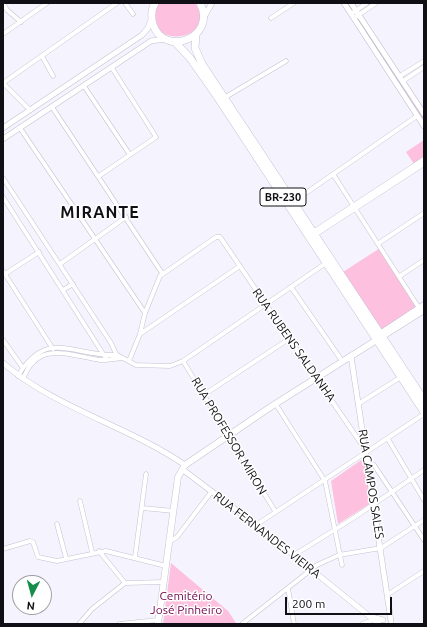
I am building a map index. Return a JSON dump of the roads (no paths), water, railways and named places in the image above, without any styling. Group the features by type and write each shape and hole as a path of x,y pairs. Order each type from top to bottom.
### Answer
{"main road":[{"path":"146,3 152,16 154,27 164,39 175,42 187,40 196,34 203,20 203,5"},
{"path":"152,16 155,3"},
{"name":"BR-230","path":"196,34 196,54 314,234 379,337 401,377 424,413"},
{"name":"BR-230","path":"175,42 190,58 218,98 326,263 424,400"},
{"path":"158,622 178,477 183,467 275,404 351,356 422,308"},
{"path":"316,377 340,358 379,337"}],"street":[{"path":"3,3 21,22"},
{"path":"3,34 48,3"},
{"path":"30,110 3,83 117,3"},
{"path":"125,3 133,14"},
{"path":"203,20 212,3"},
{"path":"271,18 294,3"},
{"path":"344,3 355,14 402,79 424,114"},
{"path":"352,3 355,14 424,126"},
{"path":"355,14 367,3"},
{"path":"355,14 376,3"},
{"path":"3,128 142,35 148,28 152,16"},
{"path":"3,139 151,41 164,39"},
{"path":"42,56 53,76"},
{"path":"224,98 286,61"},
{"path":"402,79 424,61"},
{"path":"98,176 156,137 112,68"},
{"path":"402,79 424,68"},
{"path":"65,86 71,94"},
{"path":"84,86 130,155"},
{"path":"52,107 162,273 146,313 130,361"},
{"path":"293,202 417,116"},
{"path":"20,128 94,239 146,313"},
{"path":"355,207 424,159"},
{"path":"314,234 338,217 424,164"},
{"path":"333,174 422,308"},
{"path":"3,178 119,357"},
{"path":"3,197 106,358"},
{"path":"379,243 424,213"},
{"path":"19,221 28,216"},
{"path":"60,264 126,217"},
{"name":"RUA RUBENS SALDANHA","path":"162,273 216,237 220,237 364,448"},
{"path":"39,252 4,272 53,349"},
{"path":"400,276 424,260"},
{"path":"21,377 23,368 31,357 53,349 106,358 119,357 136,365 148,364 164,366 183,361 326,263"},
{"path":"140,334 240,266"},
{"path":"63,290 73,284"},
{"path":"291,286 340,358"},
{"path":"205,394 289,339"},
{"path":"3,340 23,368"},
{"path":"21,377 34,361 46,352"},
{"name":"RUA CAMPOS SALES","path":"351,356 390,612 387,622"},
{"name":"RUA PROFESSOR MIRON","path":"183,361 205,394 275,511"},
{"name":"RUA FERNANDES VIEIRA","path":"3,363 21,377 83,411 157,447 372,618 387,622"},
{"path":"358,404 401,377"},
{"path":"275,404 325,481 342,565"},
{"path":"256,525 275,511 325,481 388,439 424,413"},
{"path":"388,439 410,479 424,500"},
{"path":"366,461 374,465 390,492 424,540"},
{"path":"294,555 373,505 424,470"},
{"path":"135,557 146,474"},
{"path":"169,542 177,537 212,491"},
{"path":"80,501 92,552"},
{"path":"142,508 174,511"},
{"path":"245,624 311,569 339,555 381,548 424,520"},
{"path":"57,524 66,558"},
{"path":"3,549 30,541 33,542 38,557 57,561 92,552 110,551 166,566"},
{"path":"99,551 125,584"},
{"path":"387,595 424,572"},
{"path":"79,624 92,610 125,584 164,582"},
{"path":"288,588 294,624"},
{"path":"362,624 372,618"},
{"path":"119,624 158,622"}],"district":[{"name":"MIRANTE","path":"100,213"}],"park label":[{"name":"Cemitério José Pinheiro","path":"186,603"}]}
